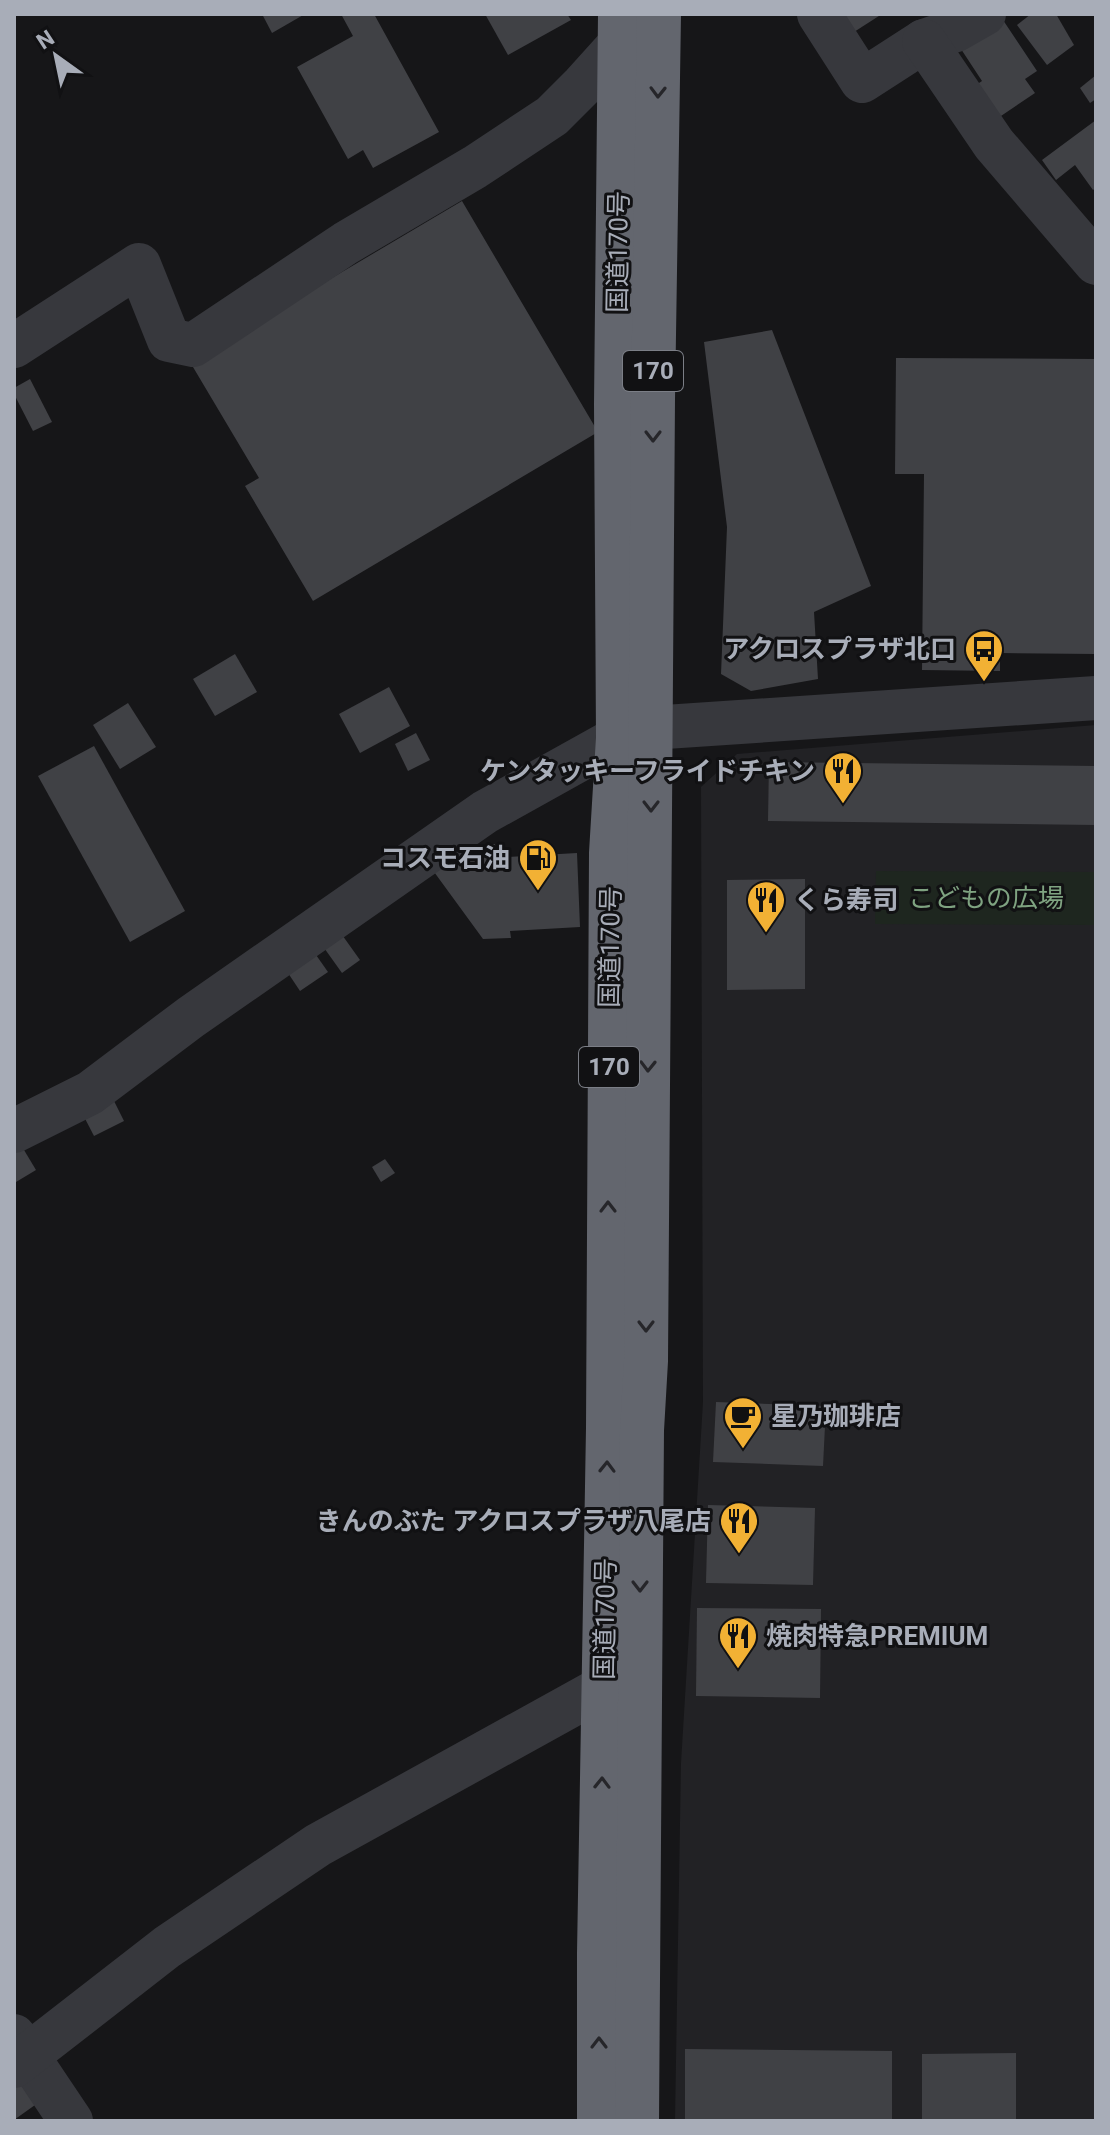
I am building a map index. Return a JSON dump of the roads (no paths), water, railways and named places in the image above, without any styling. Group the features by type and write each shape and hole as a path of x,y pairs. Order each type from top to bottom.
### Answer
{"highway":[{"name":"国道170号","path":"599,2121 611,853 634,733 659,14"},
{"name":"国道170号","path":"620,29 616,388 634,733 646,1361 642,1460 637,2121"}],"street":[{"path":"819,14 862,81 924,41 956,30 984,14"},
{"path":"14,346 139,265 169,340 193,345 346,243 475,167 552,116 583,85 620,29"},
{"path":"924,41 994,144 1096,263"},
{"path":"14,1131 90,1093 191,1017 485,812 634,733 1096,698"},
{"path":"71,2121 19,2052 318,1845 604,1687"}],"place":[{"name":"アクロスプラザ北口","path":"984,683"},
{"name":"ケンタッキーフライドチキン","path":"843,805"},
{"name":"コスモ石油","path":"538,892"},
{"name":"くら寿司","path":"766,934"},
{"name":"星乃珈琲店","path":"743,1450"},
{"name":"きんのぶた アクロスプラザ八尾店","path":"739,1555"},
{"name":"焼肉特急PREMIUM","path":"738,1670"}],"park label":[{"name":"こどもの広場","path":"986,898"}]}
